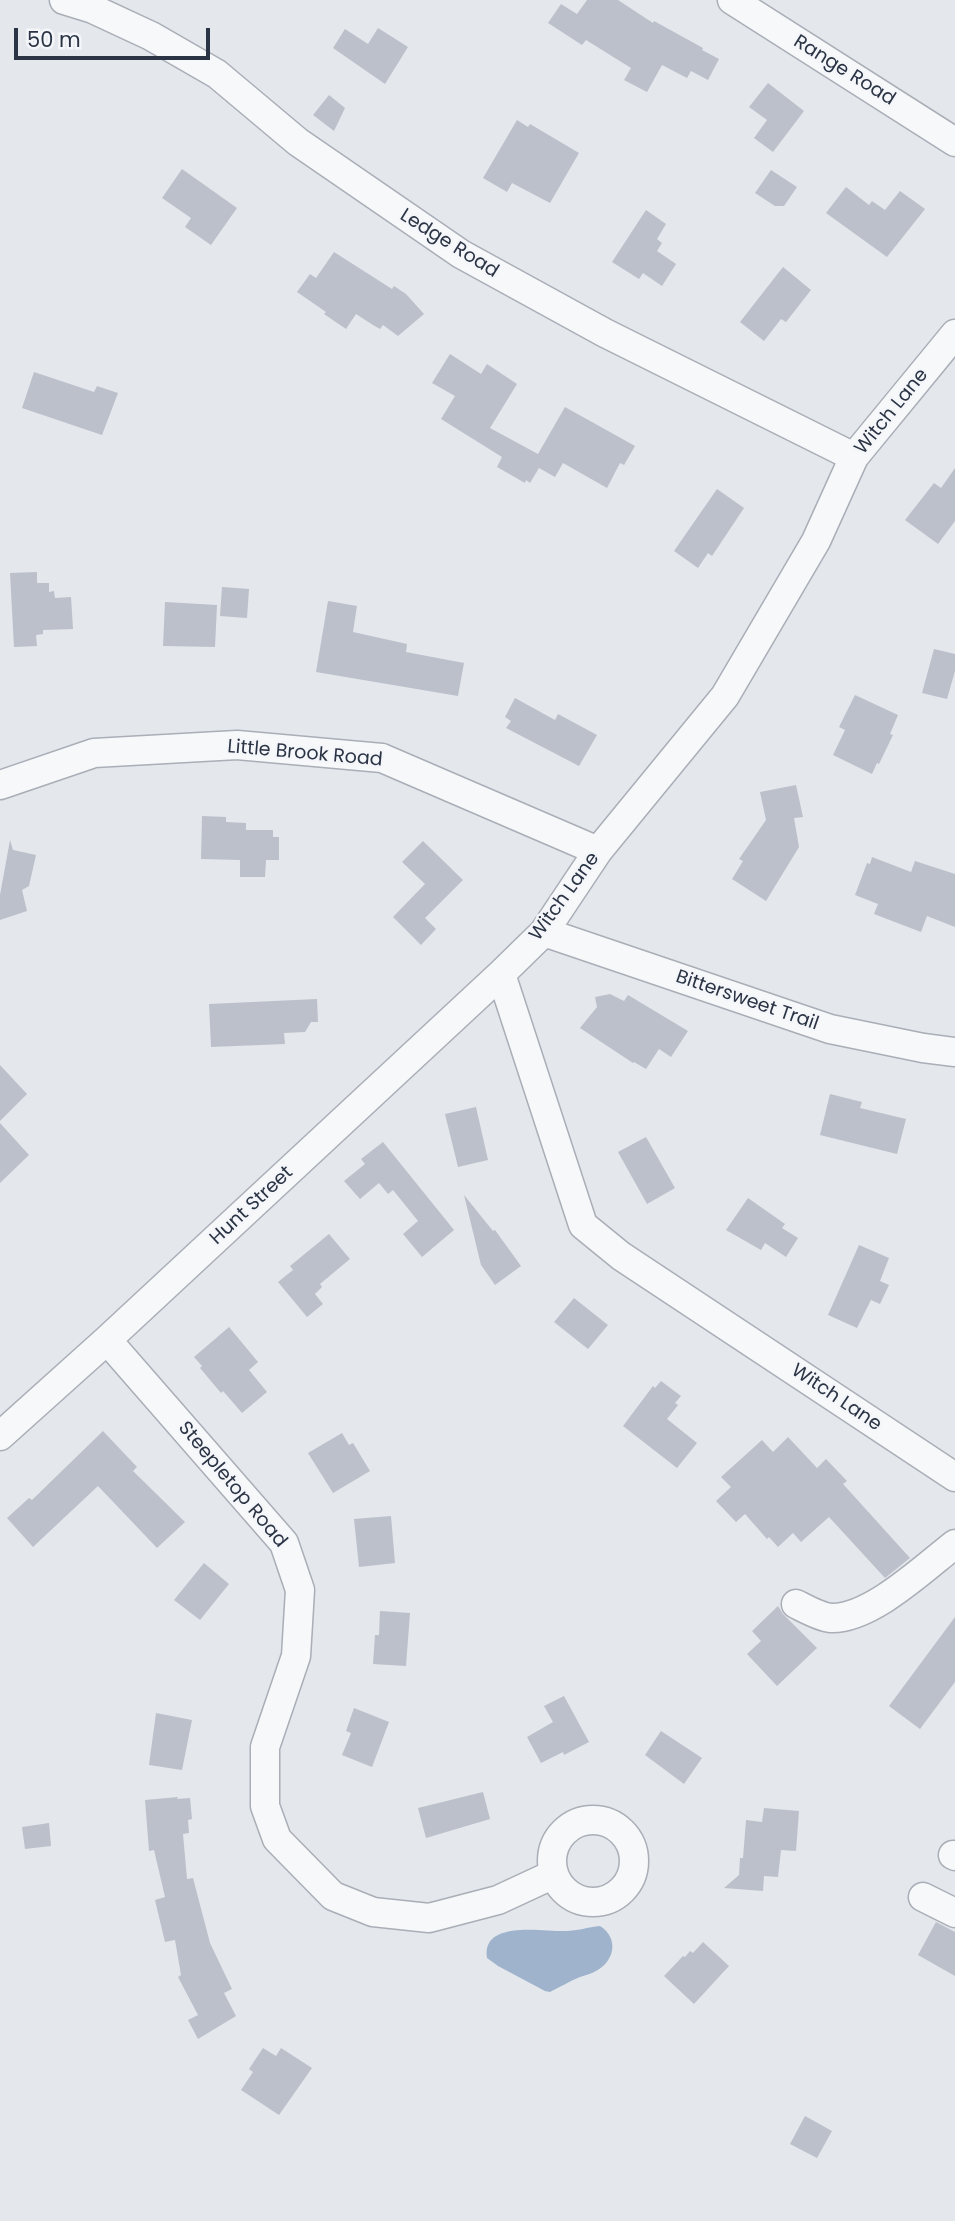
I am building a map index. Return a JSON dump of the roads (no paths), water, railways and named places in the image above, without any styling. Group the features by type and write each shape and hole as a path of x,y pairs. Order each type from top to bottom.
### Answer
{"street":[{"name":"Ledge Road","path":"64,0 93,9 151,36 216,74 298,142 461,254 605,334 854,457"},
{"name":"Range Road","path":"732,0 955,142"},
{"name":"Witch Lane","path":"955,334 854,457 816,541 725,696 598,851 544,932 501,974 583,1225 621,1256 955,1477"},
{"name":"Little Brook Road","path":"0,785 94,753 237,745 382,758 598,851"},
{"name":"Bittersweet Trail","path":"544,932 830,1029 955,1052"},
{"name":"Hunt Street","path":"0,1436 501,974"},
{"name":"Steepletop Road","path":"107,1340 284,1543 300,1590 296,1656 265,1747 265,1806 277,1839 332,1896 373,1912 429,1918 498,1900 554,1874"},
{"path":"796,1604 828,1618 852,1616 888,1594 955,1544"},
{"path":"923,1897 955,1913"}],"water":[{"path":"600,1926 610,1937 611,1956 594,1972 550,1992 487,1958 488,1946 494,1937 504,1933 516,1930 570,1931"}]}
